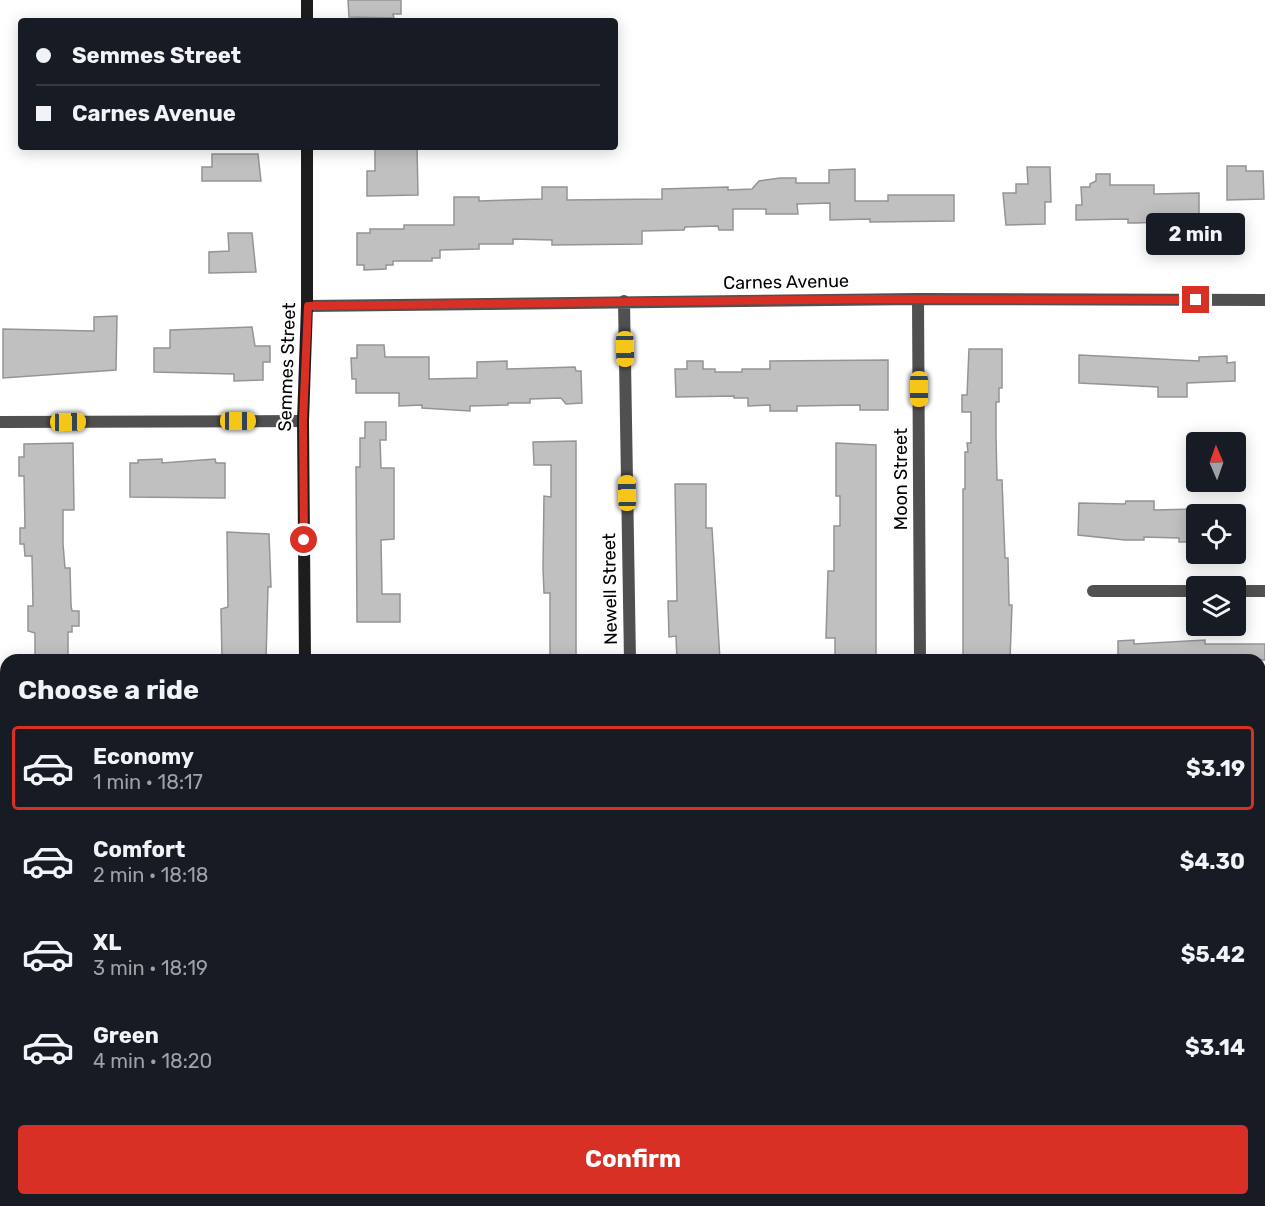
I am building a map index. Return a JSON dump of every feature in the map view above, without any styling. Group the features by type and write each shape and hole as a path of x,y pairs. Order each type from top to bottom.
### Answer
{"main road":[{"path":"308,0 308,18"},
{"name":"Semmes Street","path":"305,654 303,421 308,306 308,150"}],"street":[{"name":"Carnes Avenue","path":"308,306 918,299 1265,300"},
{"name":"Moon Street","path":"918,299 920,654"},
{"name":"Newell Street","path":"624,301 630,654"},
{"path":"0,422 303,421"},
{"path":"1093,591 1186,591"},
{"path":"1246,591 1265,591"}],"building":[{"path":"348,0 401,0 401,14 393,14 394,18 349,17"},
{"path":"375,150 417,150 418,195 367,196 367,171 375,171"},
{"path":"212,154 258,154 261,181 202,181 202,167 212,167"},
{"path":"1227,166 1246,166 1246,171 1263,171 1264,199 1227,200"},
{"path":"1027,167 1050,167 1051,202 1045,202 1045,224 1006,225 1003,193 1016,193 1016,184 1028,184"},
{"path":"855,169 855,201 888,201 888,195 954,195 954,221 830,220 830,203 797,204 798,214 766,214 766,209 733,209 733,230 719,230 718,226 642,231 642,244 552,245 552,240 513,239 513,244 479,244 479,249 440,250 440,258 432,258 432,261 393,261 393,265 386,265 386,269 364,270 364,265 357,265 357,233 370,233 370,229 404,229 404,225 454,225 454,197 479,197 479,201 542,199 542,187 567,187 567,200 662,199 662,189 728,187 728,190 752,189 759,181 780,178 796,178 796,183 829,183 829,170"},
{"path":"1096,174 1110,174 1110,185 1154,185 1154,194 1199,193 1199,218 1185,218 1185,221 1136,223 1128,223 1128,219 1076,220 1076,205 1082,205 1081,187 1090,187 1090,184 1096,181"},
{"path":"228,233 252,233 256,272 209,273 209,252 229,251"},
{"path":"117,316 116,370 3,378 3,329 94,331 94,317"},
{"path":"252,327 255,346 270,346 270,362 263,362 263,380 234,381 234,374 154,372 154,348 170,348 170,330"},
{"path":"357,345 384,345 385,357 429,357 429,379 477,378 477,362 507,361 507,369 575,367 576,371 581,371 582,403 566,404 561,398 530,399 530,403 470,406 470,411 422,408 422,405 399,406 399,393 356,393 356,379 352,379 351,358 357,358"},
{"path":"969,349 1002,349 1002,388 999,388 999,402 996,402 997,480 1002,480 1005,558 1008,558 1009,605 1012,605 1010,654 963,654 963,489 965,489 965,452 968,452 967,443 971,443 971,412 962,412 962,395 967,395"},
{"path":"1079,355 1199,361 1199,357 1227,356 1227,363 1235,362 1235,381 1187,383 1187,397 1158,397 1158,387 1079,383"},
{"path":"888,360 888,410 860,410 860,405 797,406 797,411 770,411 770,405 748,406 748,398 734,398 734,396 676,397 675,369 687,369 687,361 703,361 703,369 715,369 715,372 742,372 742,369 770,369 770,361"},
{"path":"365,422 386,422 386,440 380,440 381,468 394,468 394,539 381,540 382,594 400,594 400,622 357,622 356,467 360,467 360,438 365,438"},
{"path":"576,441 576,654 550,654 550,593 544,593 543,568 544,496 551,497 551,465 534,465 533,442"},
{"path":"73,443 74,510 63,510 63,544 65,568 70,568 72,611 79,611 79,626 72,626 72,632 68,632 68,654 35,654 35,633 28,631 28,606 33,606 32,556 25,556 24,544 20,544 20,528 25,528 24,476 19,476 19,457 24,457 24,444"},
{"path":"836,443 876,445 876,654 835,654 835,638 826,638 828,571 834,571 834,526 840,526 840,496 836,496"},
{"path":"162,459 162,463 215,459 216,463 225,463 225,498 130,497 130,463 138,463 138,460"},
{"path":"675,484 706,484 706,528 712,528 720,654 677,654 676,636 669,637 668,601 677,601"},
{"path":"1126,501 1154,501 1154,510 1186,509 1186,542 1179,542 1179,538 1144,537 1144,540 1125,540 1078,535 1079,503 1125,504"},
{"path":"227,532 269,534 271,587 268,587 266,654 222,654 221,609 228,607"},
{"path":"1134,640 1134,644 1205,640 1205,644 1265,644 1265,654 1118,654 1118,641"}],"route":[{"path":"304,540 303,421 308,306 873,299 1196,300"}]}
